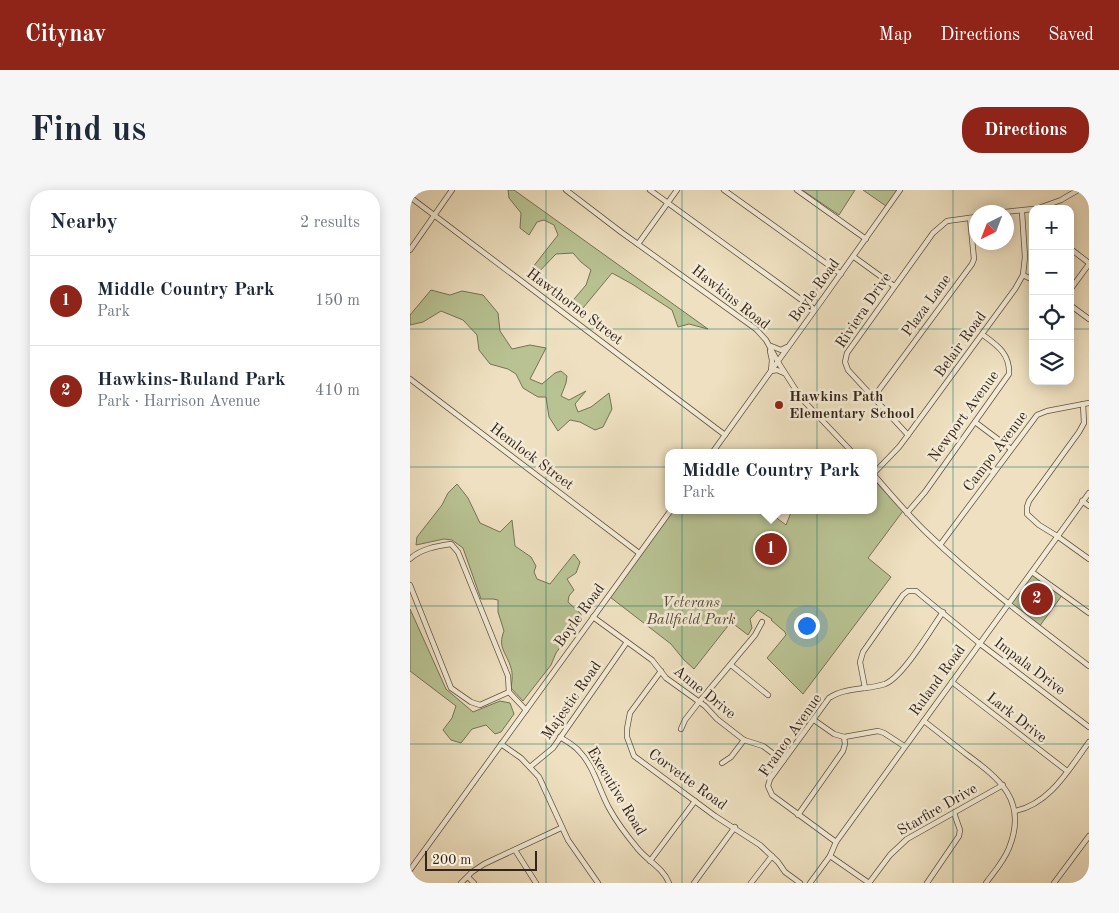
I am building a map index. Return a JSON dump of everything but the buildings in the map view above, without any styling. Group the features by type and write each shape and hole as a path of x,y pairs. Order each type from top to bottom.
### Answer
{"street":[{"path":"410,250 452,190"},
{"name":"Hawkins Road","path":"566,190 756,328 769,344 778,362 802,398 849,449"},
{"path":"650,190 814,309"},
{"path":"638,244 677,190"},
{"path":"724,190 841,274"},
{"path":"798,190 866,239"},
{"name":"Boyle Road","path":"715,449 814,309 854,257 900,190"},
{"path":"1066,190 1070,195"},
{"path":"1047,205 1078,190"},
{"name":"Hawthorne Street","path":"410,196 725,435"},
{"path":"1014,212 1029,210"},
{"name":"Belair Road","path":"877,471 899,447 983,335 1023,275 1026,249 1022,212"},
{"name":"Riviera Drive","path":"908,435 848,370 845,358 849,348 933,233 947,221 969,218"},
{"name":"Plaza Lane","path":"873,398 972,264 974,259 973,250"},
{"path":"1074,252 1089,263 1074,284"},
{"path":"854,257 894,286"},
{"path":"1023,275 1029,278"},
{"path":"1074,308 1089,319"},
{"name":"Newport Avenue","path":"907,513 1009,374 1009,362 1006,355 983,335"},
{"path":"769,344 776,349 788,346"},
{"path":"769,344 772,360 771,371 777,370 787,375"},
{"name":"Hemlock Street","path":"410,379 639,553"},
{"name":"Campo Avenue","path":"940,545 1037,415 1047,411 1089,403"},
{"path":"1083,404 1084,423 1080,432 1060,456 1027,507 1027,514 1030,518 1089,558"},
{"path":"975,422 1011,449"},
{"path":"877,478 907,513 940,545 1008,603 1089,666"},
{"name":"Ruland Road","path":"810,883 830,856 836,842 904,746 1089,493"},
{"path":"1082,501 1089,506"},
{"name":"Boyle Road","path":"410,870 668,514"},
{"path":"410,559 416,554 451,544 458,552 508,676 509,692 526,710"},
{"path":"1032,572 1089,613"},
{"path":"410,585 451,688 471,702 480,705 509,692"},
{"name":"Impala Drive","path":"865,688 861,657 904,595 908,591 916,591 979,643 1089,727"},
{"name":"Franco Avenue","path":"836,842 772,795 768,786 770,779 829,698 838,693 890,681 898,674 943,612"},
{"name":"Anne Drive","path":"593,617 652,660 670,682 699,702 717,720 744,740 762,746 783,761"},
{"path":"681,729 685,720 699,702 756,635 762,622"},
{"name":"Majestic Road","path":"530,767 545,756 560,737 627,642"},
{"path":"732,664 768,695"},
{"name":"Corvette Road","path":"660,671 630,713 626,729 629,745 634,756 695,801 735,827 772,856 785,872 800,883"},
{"name":"Lark Drive","path":"952,682 1067,771"},
{"path":"814,720 834,734 844,737 878,731 904,746"},
{"path":"924,721 992,774 1003,785 1015,810 1015,829 1009,848 1005,857 986,883"},
{"name":"Executive Road","path":"560,737 584,756 613,815 636,847 663,871 668,883"},
{"path":"798,815 843,750 845,744 844,737"},
{"path":"722,763 731,757 744,740"},
{"path":"1015,810 1026,809 1043,798 1056,786 1089,742"},
{"path":"501,744 522,758 538,777 561,828 598,883"},
{"name":"Starfire Drive","path":"869,883 890,855 907,839 1003,785"},
{"path":"650,861 695,801"},
{"path":"927,883 960,836 960,830 954,813"},
{"path":"694,883 735,827"},
{"path":"462,883 484,864 561,828"},
{"path":"1054,883 1089,836"},
{"path":"516,850 536,883"},
{"path":"751,883 772,856"},
{"path":"830,856 869,883"},
{"path":"468,876 474,883"}],"green space":[{"path":"508,190 514,190 708,329 689,324 678,327 672,310 612,273 578,314 569,305 586,285 591,270 573,253 556,254 532,279 529,272 558,235 554,225 544,220 537,222 529,235 520,228 521,213 509,198"},
{"path":"802,190 855,190 839,215"},
{"path":"863,190 898,190 886,206"},
{"path":"431,290 450,295 462,291 483,295 498,313 500,331 512,349 530,345 546,348 530,379 542,384 555,373 561,371 567,376 561,396 569,400 586,391 575,404 578,412 591,407 609,393 612,409 603,427 595,430 580,422 570,420 558,431 549,417 546,397 538,397 523,388 516,374 508,369 490,364 479,350 477,335 463,320 441,311 423,322 410,325 410,315"},
{"name":"Veterans Ballfield Park","path":"877,483 903,511 868,558 891,577 803,694 767,658 786,635 772,619 758,610 750,619 752,628 748,635 731,622 694,669 671,644 610,597 670,514 771,514 786,525 790,514 877,514"},
{"path":"457,484 468,498 480,523 500,532 512,520 515,546 531,557 536,566 534,572 537,579 550,584 574,554 580,562 576,573 567,579 574,590 569,596 568,602 581,614 581,618 556,653 551,665 523,701 511,688 512,673 502,646 504,631 498,612 498,600 481,599 463,548 452,540 444,539 416,545 417,537 442,505 448,493"},
{"path":"1032,572 1063,594 1039,627 1008,603"},
{"path":"410,609 446,689 473,712 500,701 510,703 514,714 501,732 495,734 486,725 472,729 461,743 451,740 443,730 452,718 456,706 410,671"}],"place":[{"name":"Hawkins Path Elementary School","path":"779,405"},
{"name":"Middle Country Park","path":"771,549"},
{"name":"Hawkins-Ruland Park","path":"1037,599"}]}
